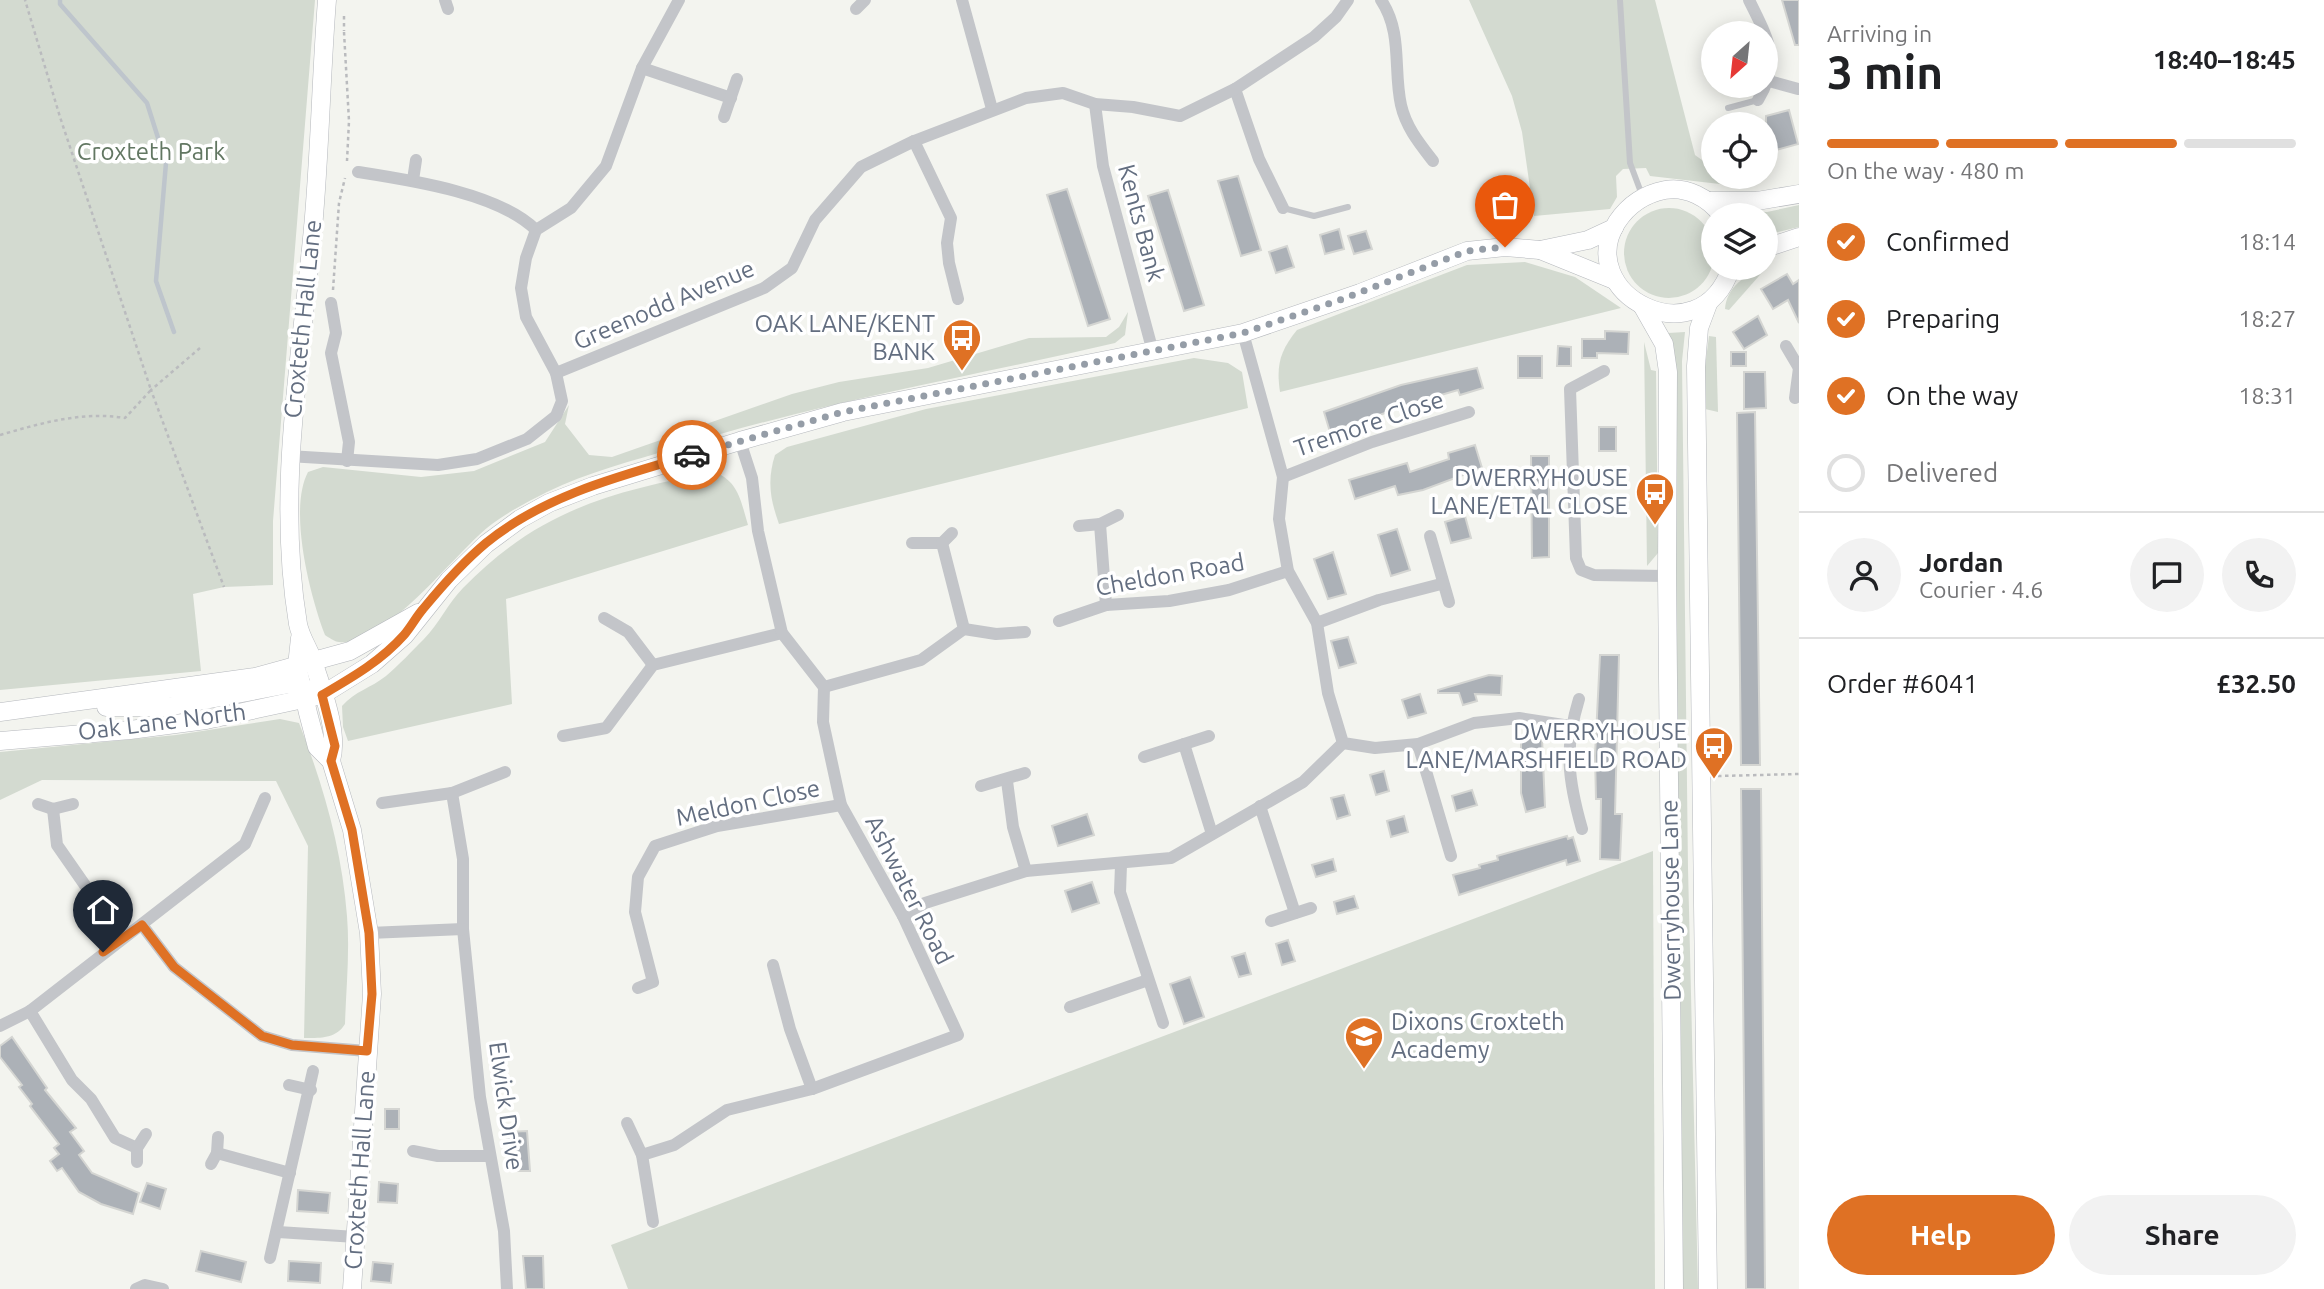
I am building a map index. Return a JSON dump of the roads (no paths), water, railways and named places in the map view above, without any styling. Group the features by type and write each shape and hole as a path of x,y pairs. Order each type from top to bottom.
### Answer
{"street":[{"name":"Croxteth Hall Lane","path":"327,0 313,227 288,456 290,557 300,637 310,694 335,746 331,761 352,830 369,933 372,994 352,1289"},
{"path":"288,456 438,465 477,458 527,439 556,416 562,401 556,373 526,317 521,288 536,230 571,208 606,166 642,68 679,0"},
{"path":"962,0 992,109"},
{"name":"Greenodd Avenue","path":"556,373 764,288 792,268 815,220 861,167 914,141 1026,97 1063,93 1095,104 1133,107 1180,116 1235,89 1314,37 1336,17 1348,0"},
{"path":"1381,0 1397,39 1401,103 1409,129 1433,161"},
{"path":"1749,0 1758,21"},
{"path":"642,68 731,98"},
{"path":"724,117 737,79"},
{"path":"1778,83 1798,89"},
{"path":"1235,89 1259,159 1283,208"},
{"name":"Kents Bank","path":"1095,104 1103,166 1153,352"},
{"path":"914,141 951,218 947,243 948,264 958,299"},
{"path":"412,180 416,160"},
{"path":"358,172 412,180 497,205 518,215 536,230"},
{"path":"50,707 167,706 289,684 310,694 372,664 405,635 422,611 485,544 549,503 740,441 843,412 1243,333 1360,293 1467,251 1505,247 1539,250 1614,279 1609,244 1614,228 1625,209 1643,197 1668,190 1688,192 1709,201 1757,201 1799,194"},
{"path":"1539,250 1588,240 1614,228"},
{"path":"1778,244 1799,237"},
{"name":"Dwerryhouse Lane","path":"1614,279 1643,307 1664,344 1668,372 1667,576 1674,1289"},
{"name":"Dwerryhouse Lane","path":"1708,1289 1696,366 1699,328 1708,304 1724,280"},
{"path":"331,303 336,333 331,354 349,442 347,461"},
{"path":"1643,307 1661,313 1679,313 1708,304"},
{"path":"1243,333 1283,477 1279,519 1288,571 1317,623 1328,693 1343,743"},
{"path":"1786,346 1799,368 1795,398"},
{"path":"1604,371 1570,389 1576,558 1581,570 1594,575 1667,576"},
{"name":"Tremore Close","path":"1283,477 1372,442 1469,412"},
{"path":"740,441 752,478 758,531 782,633 824,687 921,660 964,629 996,635 1025,632"},
{"path":"1079,526 1100,524 1118,515"},
{"path":"1100,524 1106,606"},
{"path":"912,543 942,543 952,533"},
{"path":"1430,536 1441,584 1449,601"},
{"path":"942,543 964,629"},
{"name":"Cheldon Road","path":"1059,621 1106,606 1193,597 1229,590 1288,571"},
{"path":"1317,623 1379,600 1441,584"},
{"name":"Oak Lane North","path":"0,712 255,677 350,650 422,611"},
{"path":"604,618 628,632 653,665"},
{"path":"562,736 606,727 653,665 782,633"},
{"name":"Ashwater Road","path":"642,1155 674,1145 727,1110 812,1089 958,1035 903,916 841,805 823,722 824,687"},
{"name":"Oak Lane North","path":"0,741 206,720 310,694"},
{"path":"1579,699 1570,726 1569,784 1582,829"},
{"path":"1343,743 1375,748 1418,744 1475,723 1520,718 1570,726"},
{"path":"1144,757 1209,736"},
{"path":"903,916 925,903 1026,871 1121,865 1171,858 1303,782 1343,743"},
{"path":"1184,744 1212,834"},
{"path":"1418,744 1451,856"},
{"path":"382,803 452,793 505,772"},
{"path":"981,786 1025,774"},
{"path":"1007,781 1013,827 1026,871"},
{"name":"Elwick Drive","path":"452,793 463,859 463,929 489,1156 504,1231 507,1289"},
{"path":"1,1022 30,1011 121,937 142,925 245,844 265,798"},
{"path":"38,804 53,809 73,804"},
{"name":"Meldon Close","path":"638,988 653,982 635,912 638,877 655,846 717,826 841,805"},
{"path":"1259,806 1295,913"},
{"path":"53,809 57,845 121,937"},
{"path":"1121,865 1120,892 1163,1023"},
{"path":"1270,921 1311,908"},
{"path":"142,925 174,967 262,1036 292,1045 367,1051"},
{"path":"369,933 463,929"},
{"path":"773,965 790,1029 812,1089"},
{"path":"1070,1007 1148,980"},
{"path":"30,1011 72,1080 99,1110 115,1138 137,1148"},
{"path":"270,1258 311,1090 313,1072"},
{"path":"289,1085 311,1090"},
{"path":"627,1123 642,1155 653,1222"},
{"path":"137,1162 137,1148 146,1134"},
{"path":"218,1137 214,1159 290,1173"},
{"path":"413,1151 438,1156 489,1156"},
{"path":"278,1232 356,1237"},
{"path":"136,1289 145,1285 163,1289"}],"lane":[{"path":"1619,0 1630,163 1643,197"},
{"path":"1728,108 1758,100"},
{"path":"1283,208 1314,216 1348,207"}],"waterway":[{"path":"60,0 60,4 147,103 166,163 156,281 174,332"}],"place":[{"name":"OAK LANE/KENT BANK","path":"962,372"},
{"name":"DWERRYHOUSE LANE/ETAL CLOSE","path":"1655,526"},
{"name":"DWERRYHOUSE LANE/MARSHFIELD ROAD","path":"1714,780"},
{"name":"Dixons Croxteth Academy","path":"1364,1070"}],"park label":[{"name":"Croxteth Park","path":"151,152"}]}
